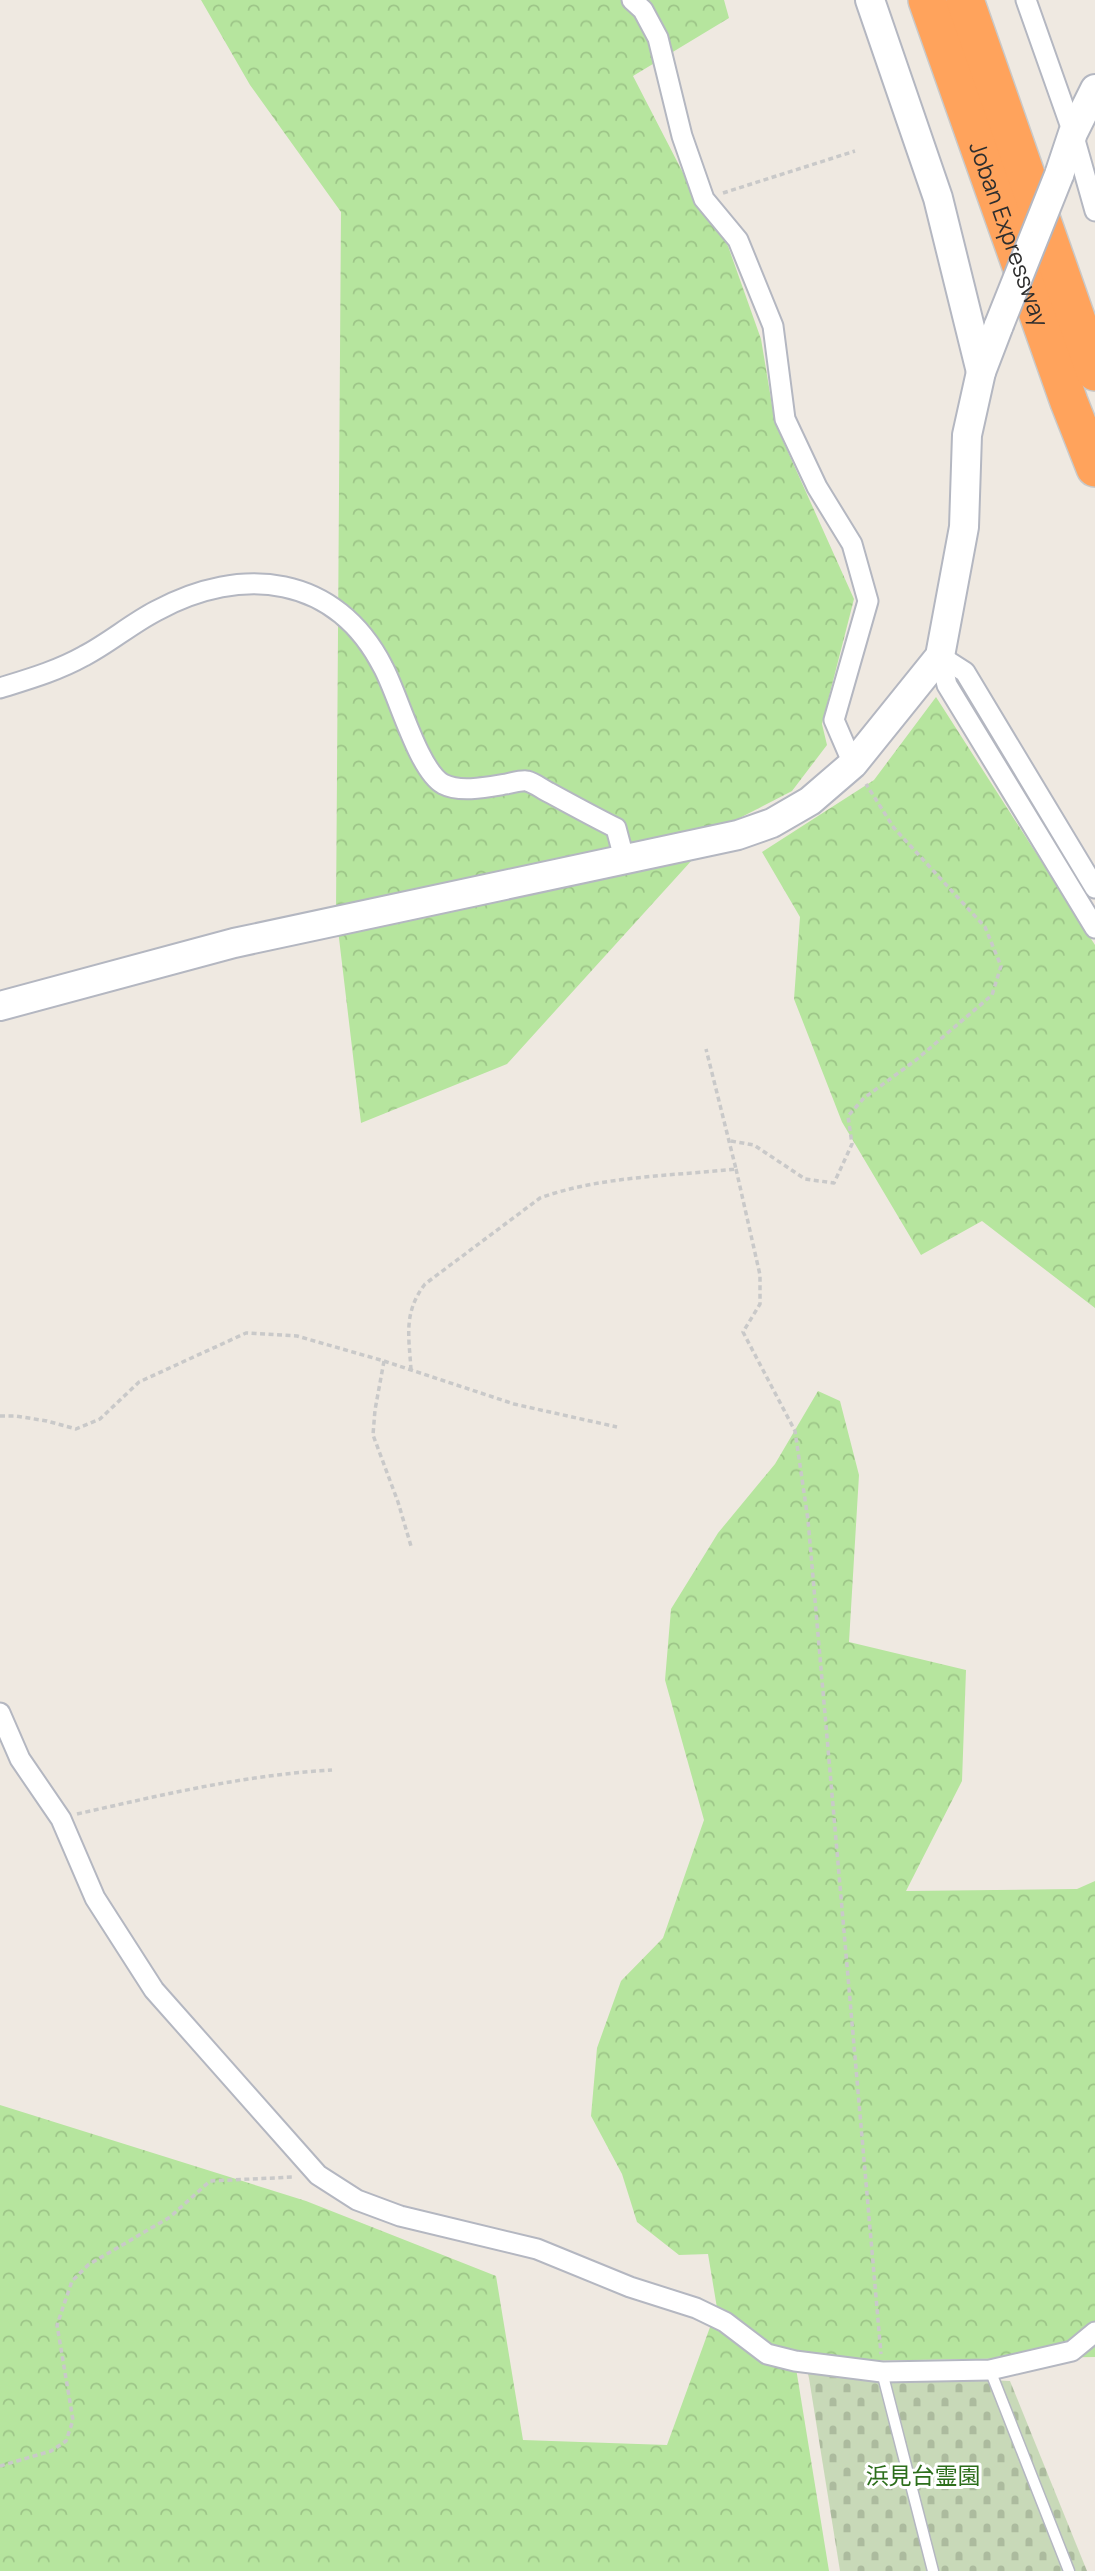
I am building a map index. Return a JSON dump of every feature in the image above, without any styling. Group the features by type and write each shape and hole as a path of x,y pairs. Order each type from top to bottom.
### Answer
{"highway":[{"name":"Joban Expressway","path":"927,0 1064,389 1095,468"},
{"name":"Joban Expressway","path":"965,0 1095,372"}],"street":[{"path":"632,0 643,10 658,38 682,136 704,200 738,240 773,326 785,419 817,487 852,544 868,601 834,720 853,764"},
{"path":"870,0 938,198 981,372"},
{"path":"1026,0 1073,133 1095,211"},
{"path":"1095,89 1073,133 981,372 967,435 964,527 940,656 947,685 1095,928"},
{"path":"0,688 65,666 157,610 199,592 228,584 252,583 285,588 314,596 334,606 351,620 372,645 388,675 417,748 433,775 444,785 486,788 526,780 616,828 624,858"},
{"path":"0,1006 234,943 738,835 772,823 810,801 853,764 940,656"},
{"path":"940,656 965,672 1095,888"},
{"path":"0,1713 20,1759 61,1819 95,1898 154,1990 318,2175 357,2200 400,2216 537,2249 630,2287 696,2308 724,2322 767,2354 795,2361 883,2372 990,2370 1072,2351 1095,2332"}],"lane":[{"path":"990,2370 1069,2571"},
{"path":"883,2372 933,2571"}],"path":[{"path":"704,200 856,151"},
{"path":"731,1142 754,1145 805,1179 834,1183 852,1144 848,1116 864,1098 916,1060 992,995 1001,966 985,927 894,828 853,764"},
{"path":"706,1049 731,1142 760,1275 760,1304 743,1332 795,1431 808,1520 883,2372"},
{"path":"411,1371 408,1315 414,1298 425,1284 540,1198 561,1190 591,1184 736,1169"},
{"path":"0,1416 47,1420 76,1429 100,1419 139,1382 246,1333 297,1336 384,1361 514,1404 617,1427"},
{"path":"384,1361 373,1435 411,1546"},
{"path":"61,1819 201,1785 281,1773 332,1770"},
{"path":"0,2466 51,2451 66,2441 73,2420 57,2325 72,2281 88,2265 170,2217 210,2181 318,2175"}],"green space":[{"path":"201,0 724,0 729,18 633,76 696,198 728,246 761,339 775,423 854,599 822,724 827,745 792,791 722,827 507,1064 361,1123 336,913 341,212 250,85"},
{"path":"936,697 1095,945 1095,1308 982,1221 921,1255 842,1122 794,999 800,917 762,852 874,780"},
{"path":"818,1391 840,1401 859,1475 849,1642 966,1670 962,1781 906,1891 1077,1889 1095,1881 1095,2357 795,2362 829,2571 0,2571 0,2105 306,2201 496,2276 523,2440 667,2445 717,2308 708,2254 679,2255 637,2222 622,2174 591,2116 597,2048 621,1981 663,1938 704,1820 665,1680 671,1609 718,1533 775,1464"},
{"name":"浜見台霊園","path":"808,2372 1010,2381 1087,2571 840,2571"}]}
